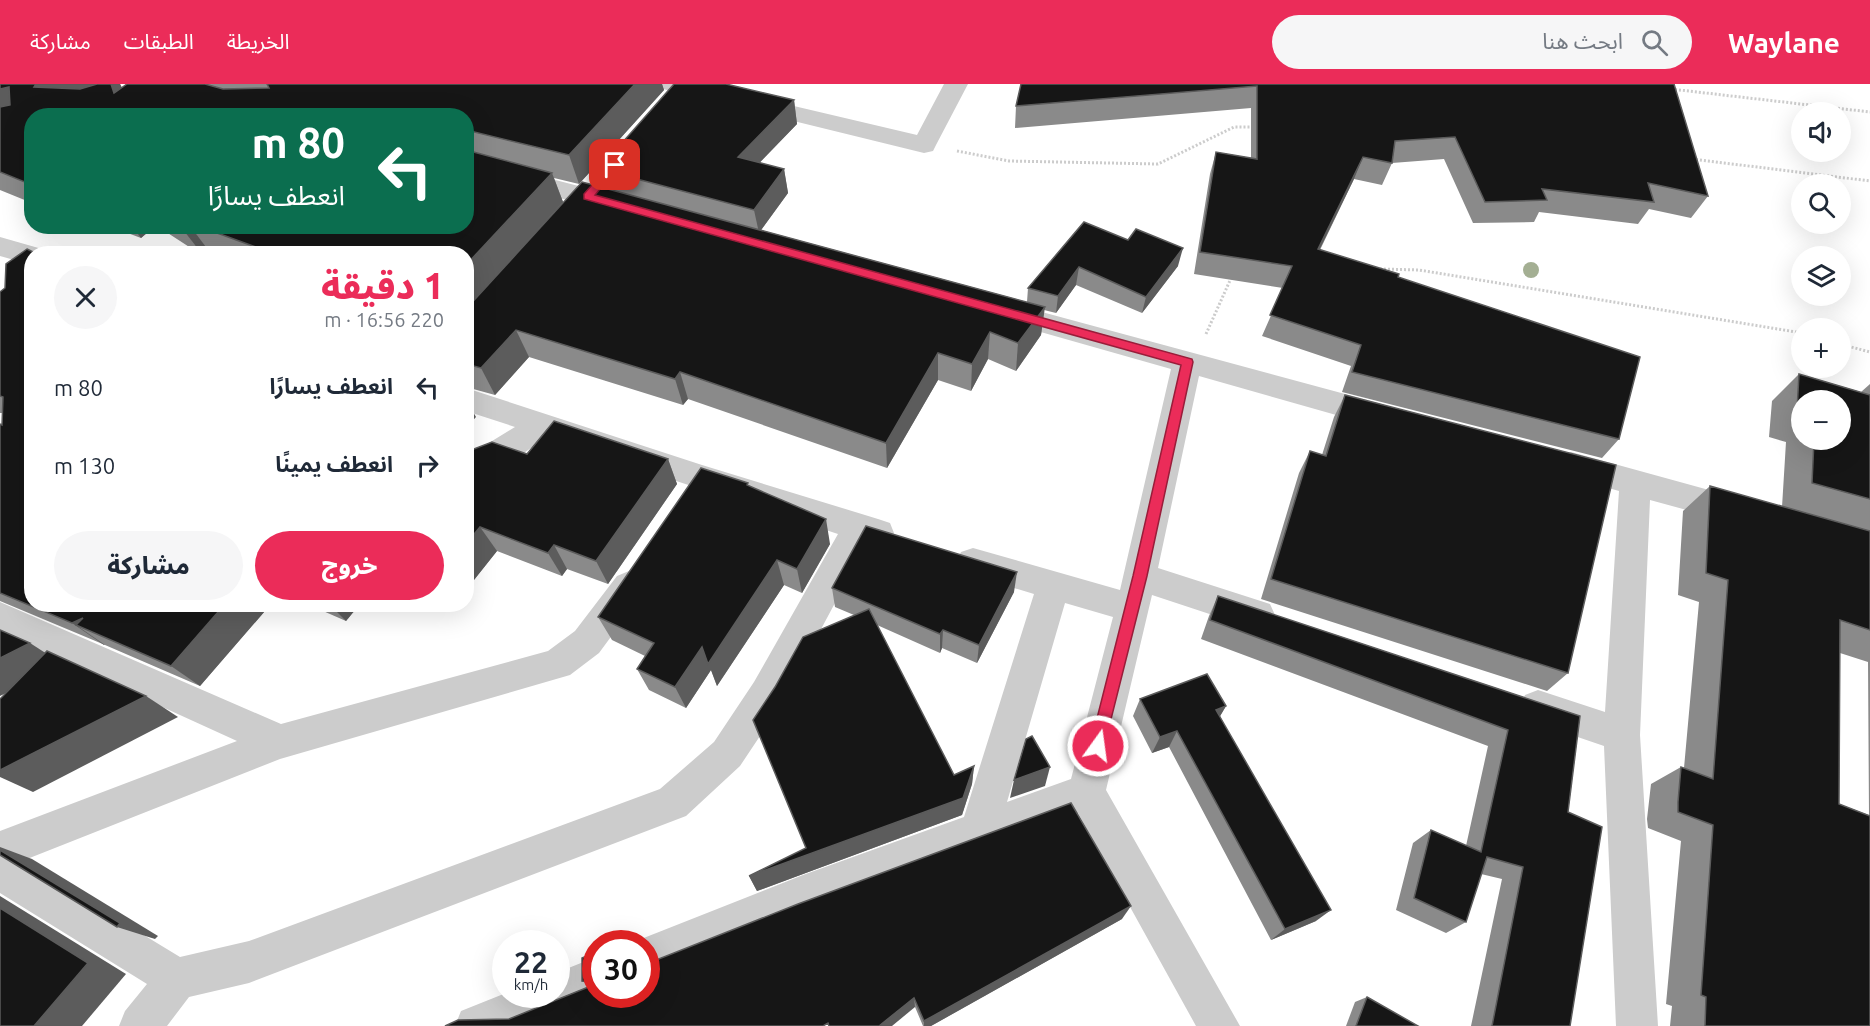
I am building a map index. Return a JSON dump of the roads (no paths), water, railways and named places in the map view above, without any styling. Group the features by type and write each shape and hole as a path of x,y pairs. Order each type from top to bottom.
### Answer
{"street":[{"path":"674,92 924,145 956,84"},
{"path":"474,167 645,213"},
{"path":"0,246 24,254"},
{"path":"980,305 1409,423"},
{"path":"1187,362 1136,592 1087,792 1219,1026"},
{"path":"474,402 702,478 904,541"},
{"path":"474,467 508,449 541,424"},
{"path":"1544,458 1769,520"},
{"path":"683,506 702,478"},
{"path":"1635,482 1623,735 1637,1026"},
{"path":"140,1026 177,979 249,962 673,803 727,754 767,694 859,527"},
{"path":"950,555 1053,587 1136,592 1286,624"},
{"path":"0,850 280,742 558,664 587,642 645,562"},
{"path":"979,831 1053,587"},
{"path":"0,617 280,742"},
{"path":"1510,698 1623,735"},
{"path":"660,952 803,895 1087,792"},
{"path":"0,870 177,979"},
{"path":"476,1026 521,1008"}]}
